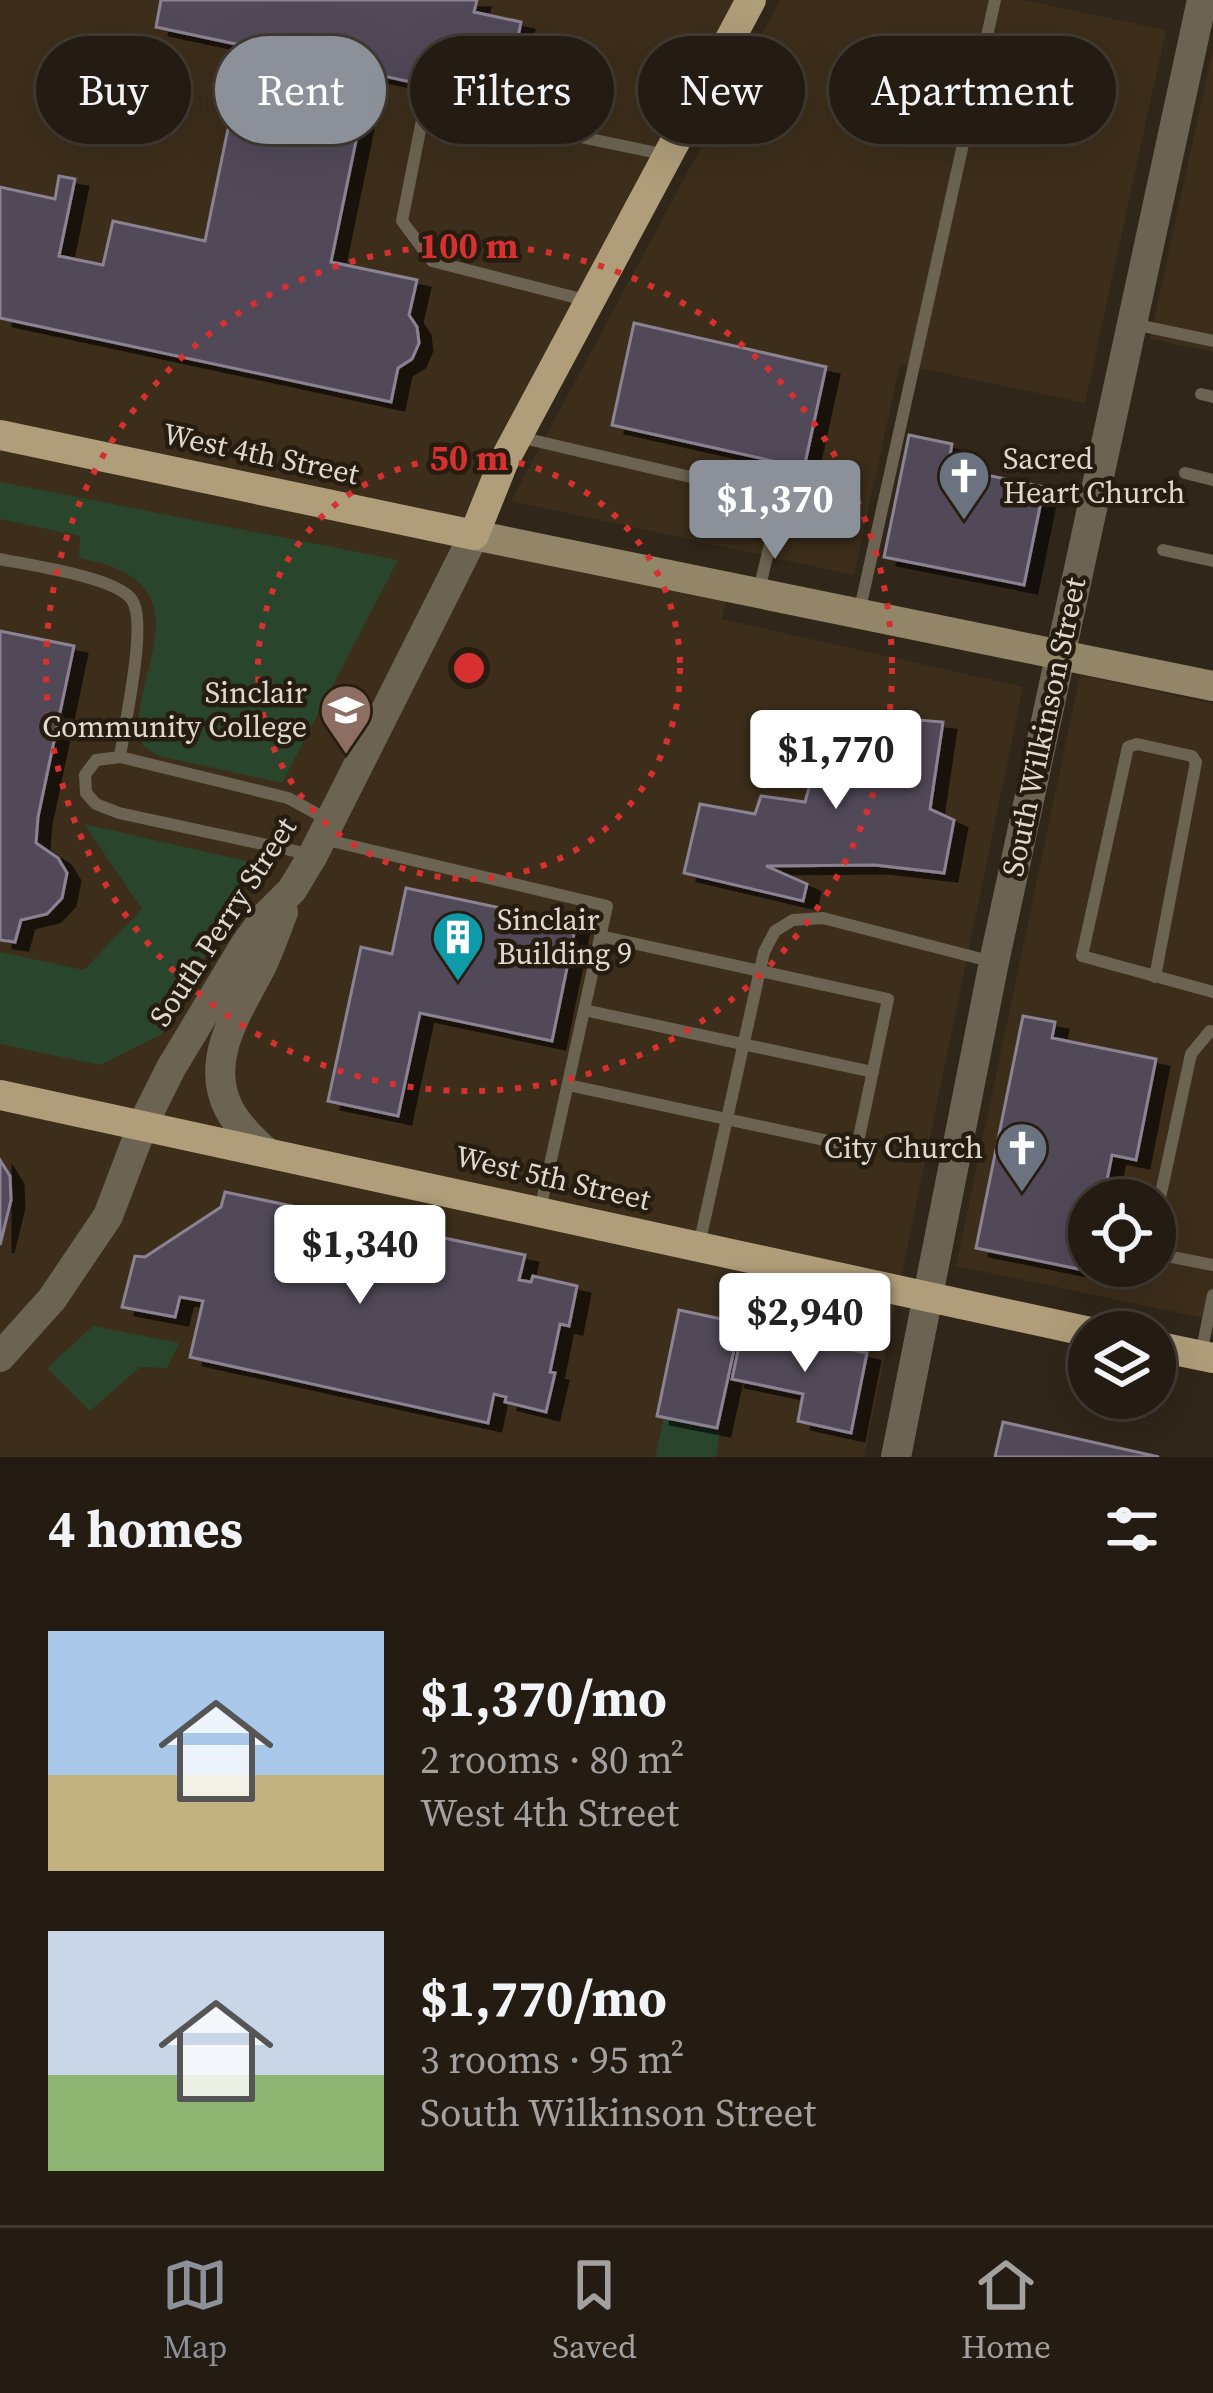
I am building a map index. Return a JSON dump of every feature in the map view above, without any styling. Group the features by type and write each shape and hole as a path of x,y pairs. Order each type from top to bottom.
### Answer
{"main road":[{"name":"South Perry Street","path":"475,536 503,464 751,0"},
{"name":"West 4th Street","path":"0,435 1213,686"},
{"name":"West 5th Street","path":"0,1095 1068,1327"},
{"path":"1176,1350 1207,1356"}],"street":[{"name":"South Wilkinson Street","path":"896,1457 994,962 1202,0"},
{"name":"South Perry Street","path":"0,1357 52,1299 108,1216 142,1124 171,1068 245,945 292,890 322,838 475,536"},
{"path":"266,1152 229,1109 220,1066 222,1048 265,960 292,890"}],"lane":[{"path":"859,613 995,0"},
{"path":"590,301 432,261 402,221 424,110 466,113 668,155"},
{"path":"1131,323 1213,341"},
{"path":"518,436 781,498 759,593"},
{"path":"1185,473 1213,480"},
{"path":"1163,550 1213,561"},
{"path":"0,559 112,584 133,600 139,628 119,757"},
{"path":"1156,977 1196,762 1192,756 1136,744 1128,747 1082,956 1156,977 1213,992"},
{"path":"322,838 288,798 119,757 96,760 85,775 86,793 96,804 119,813 322,838 607,906 540,1211"},
{"path":"699,1247 764,952 775,931 793,920 824,918 994,962"},
{"path":"568,1085 857,1147 888,999 600,936"},
{"path":"584,1010 873,1072"},
{"path":"1164,1179 1190,1054 1213,1032"},
{"path":"1176,1258 1213,1265"},
{"path":"1207,1356 1213,1295"}],"shaded area":[{"name":"Sinclair Community College","path":"0,0 751,0 732,36 638,36 638,144 677,144 475,535 729,586 722,619 1023,687 864,1457 0,1457"},
{"path":"780,0 1024,0 1166,30 1085,403 900,364 854,575 511,501 703,144 805,144 805,36 761,36"},
{"path":"1213,48 1213,352 1150,339"},
{"path":"1080,675 1213,704 1213,1320 956,1266"}],"green space":[{"path":"0,482 398,560 282,783 159,756 143,746 140,706 155,639 151,599 138,582 115,568 79,558 80,536 0,519"},
{"path":"84,824 255,863 162,1034 100,1065 0,1044 0,952 84,970 142,909"},
{"path":"93,1326 179,1343 167,1368 140,1367 90,1411 47,1368"},
{"path":"664,1417 720,1432 716,1457 655,1457"}],"building":[{"path":"161,0 477,0 474,12 521,22 518,36 410,36 410,82 386,77 386,36 215,40 156,27"},
{"path":"225,144 355,144 331,262 417,280 409,315 419,343 412,359 398,368 391,402 0,318 0,187 55,199 59,176 75,179 59,256 103,265 113,221 205,241"},
{"path":"634,323 826,367 804,468 612,425"},
{"name":"Sacred Heart Church","path":"909,435 952,444 948,467 1044,487 1024,585 884,557"},
{"path":"0,631 74,646 36,843 58,858 67,873 62,898 47,914 21,920 15,942 0,940"},
{"path":"856,715 943,722 930,809 954,820 944,873 875,865 766,866 807,884 803,901 684,873 700,804 755,814 761,796 805,802 816,763 800,756 819,728 854,731"},
{"name":"Sinclair Building 9","path":"406,888 576,924 552,1041 420,1013 398,1116 328,1101 361,947 392,954"},
{"path":"1023,1016 1055,1022 1052,1038 1156,1059 1136,1160 1112,1155 1107,1179 1068,1179 1068,1267 976,1248"},
{"path":"0,1160 10,1176 11,1200 0,1245"},
{"path":"225,1192 525,1255 519,1280 531,1282 533,1276 577,1286 569,1326 560,1324 546,1412 505,1402 506,1397 494,1394 488,1423 190,1357 203,1301 180,1297 175,1317 122,1307 135,1256 145,1257 221,1207"},
{"path":"679,1310 740,1323 717,1428 657,1416"},
{"path":"743,1327 867,1353 851,1433 798,1421 803,1394 732,1379"},
{"path":"1003,1422 1159,1457 995,1457"}],"place":[{"name":"Sacred Heart Church","path":"964,522"},
{"name":"Sinclair Community College","path":"346,756"},
{"name":"Sinclair Building 9","path":"458,983"},
{"name":"City Church","path":"1022,1194"}]}
